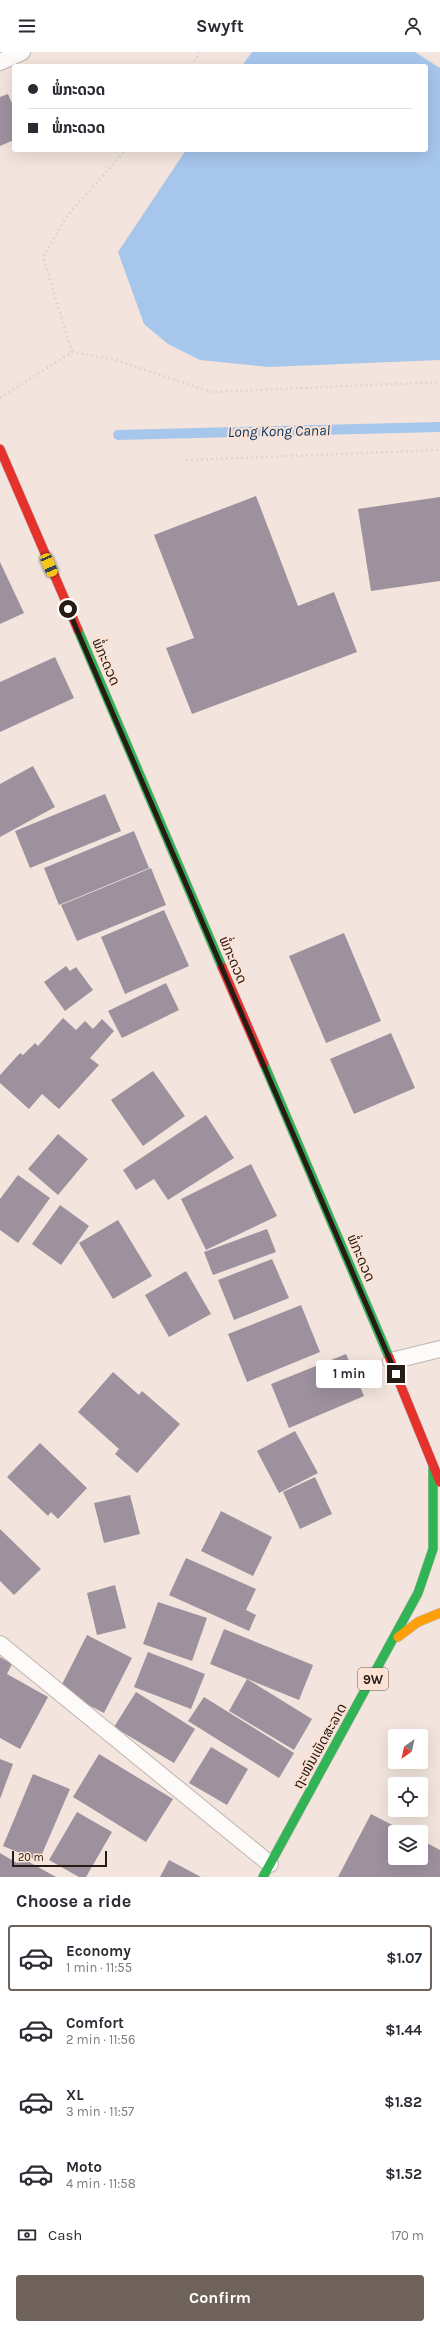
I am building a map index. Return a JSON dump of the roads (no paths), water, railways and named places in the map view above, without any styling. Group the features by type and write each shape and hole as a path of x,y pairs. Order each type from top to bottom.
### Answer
{"main road":[{"name":"ພໍ່ກະດວດ","path":"0,449 391,1361 440,1482"},
{"name":"ຖະໜົນເພັດສະລາດ","path":"266,1871 393,1642 418,1593 433,1549 433,1467"},
{"path":"393,1642 412,1625 428,1616 440,1613"}],"lane":[{"path":"0,62 22,52"},
{"path":"391,1361 440,1349"},
{"path":"0,1644 266,1871"}],"water":[{"path":"252,52 415,52 440,68 440,360 268,367 200,360 168,344 144,324 118,252 185,152 428,152 428,64 243,64"}],"waterway":[{"name":"Long Kong Canal","path":"118,435 440,427"}]}
